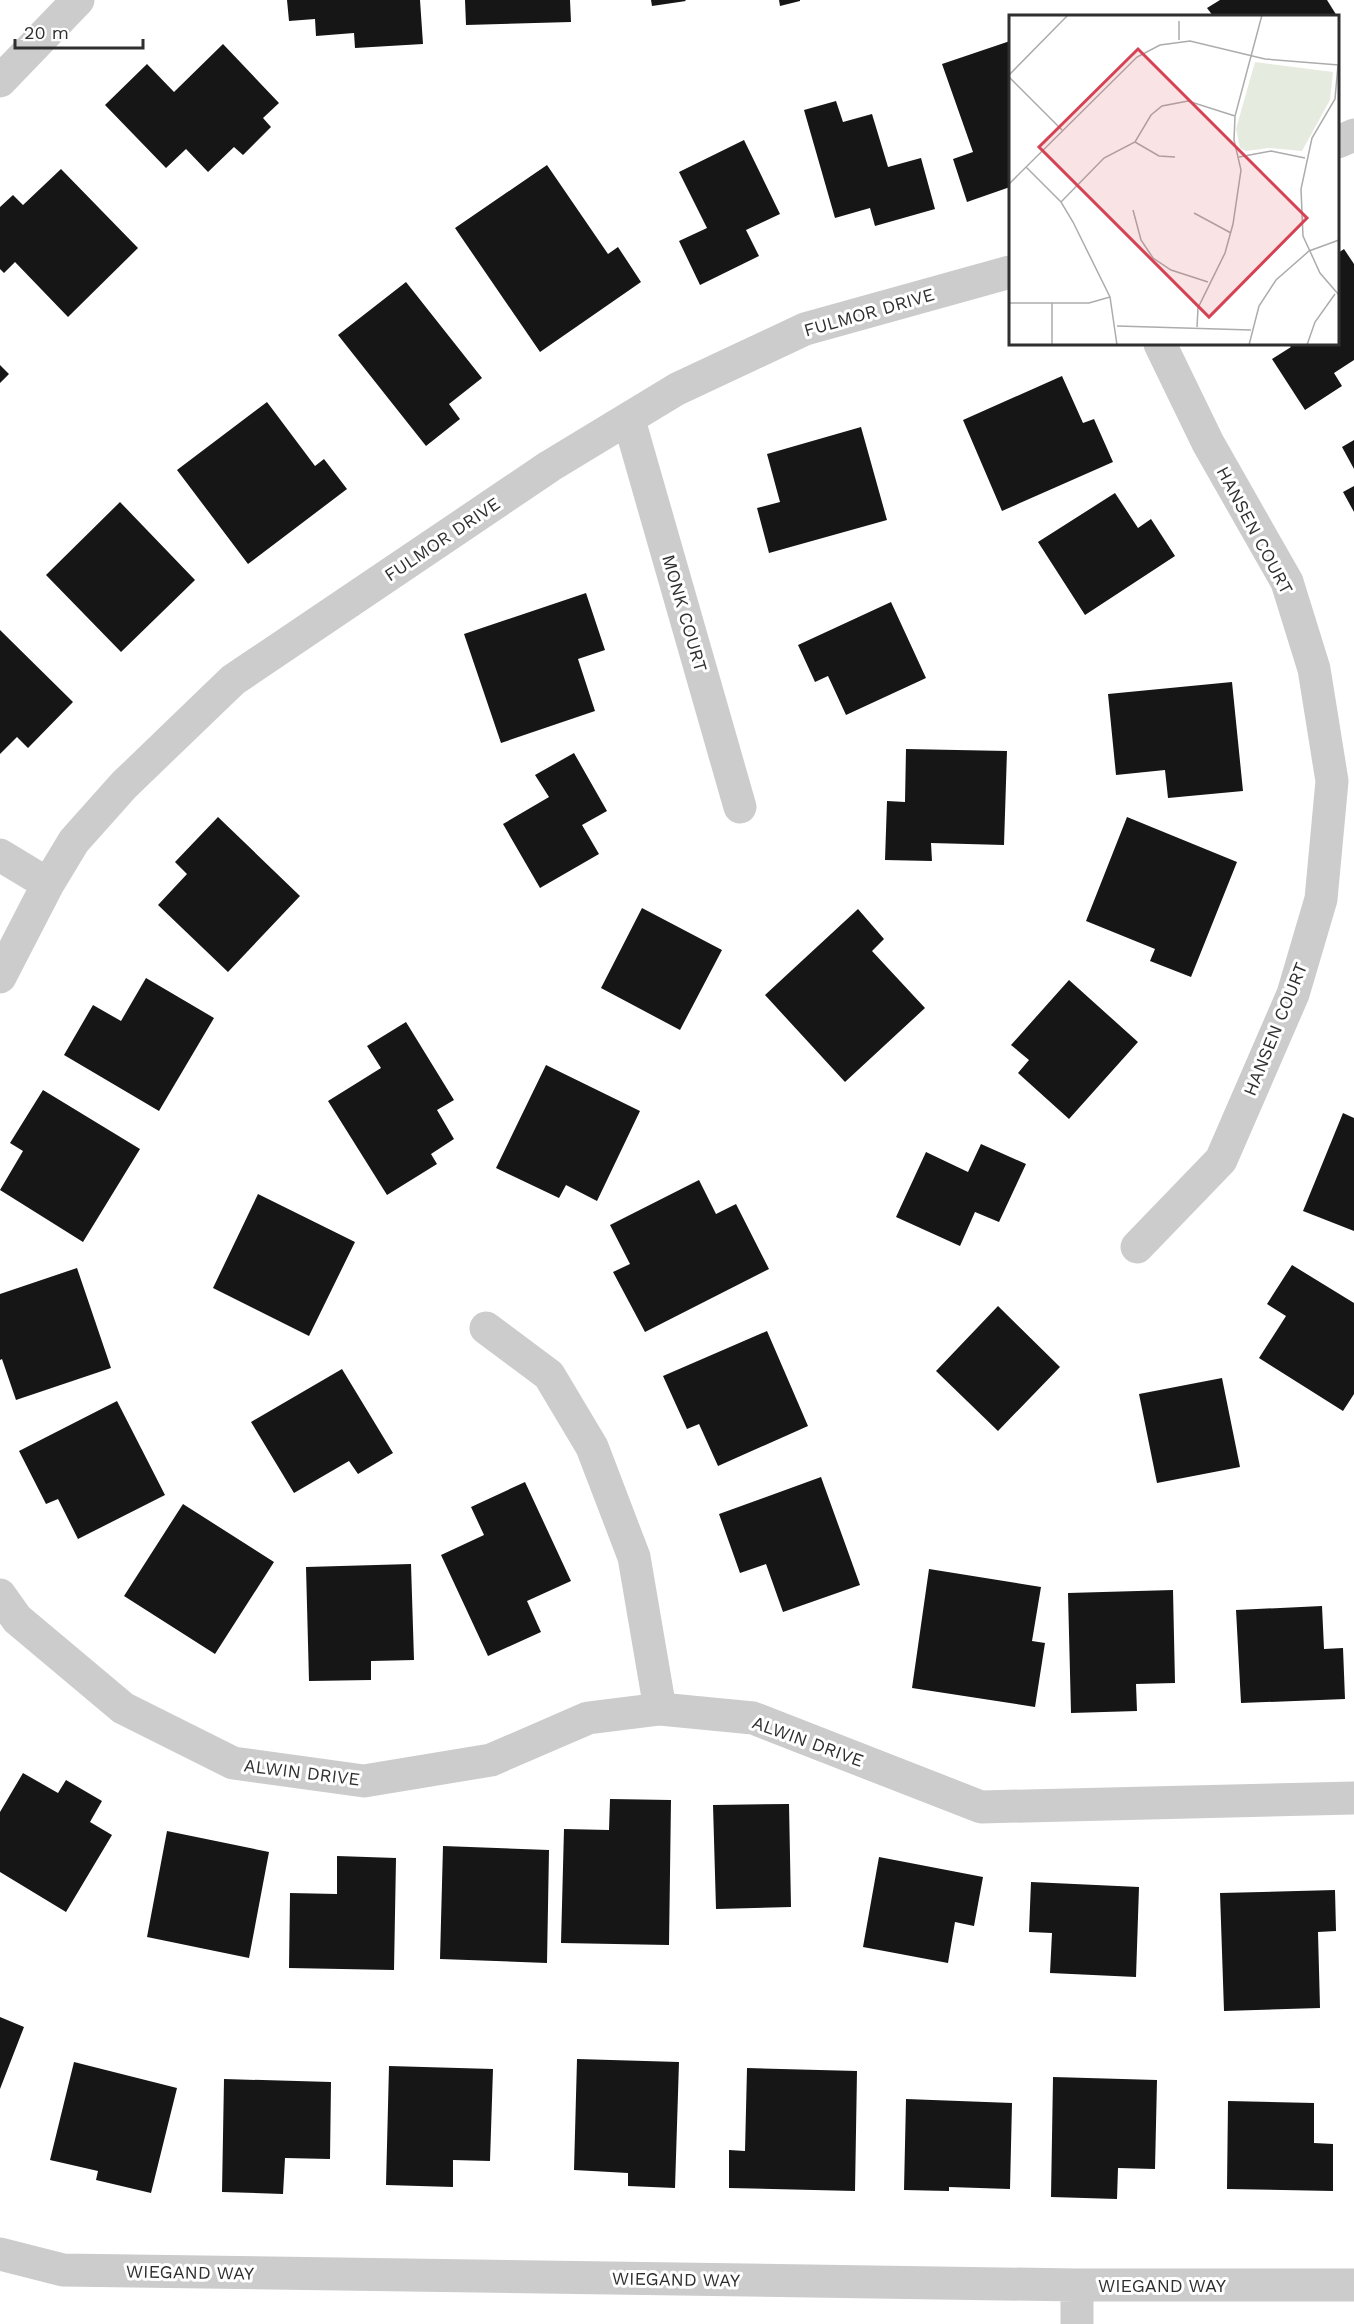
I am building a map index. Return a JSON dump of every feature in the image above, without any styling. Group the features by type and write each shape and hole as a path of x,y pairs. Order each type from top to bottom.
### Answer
{"street":[{"path":"0,81 78,0"},
{"path":"1339,142 1354,135"},
{"name":"FULMOR DRIVE","path":"0,977 48,884 74,841 124,784 233,680 550,466 677,389 805,329 1009,273"},
{"name":"HANSEN COURT","path":"1137,1247 1221,1160 1293,994 1321,899 1332,781 1314,669 1287,582 1208,443 1160,345"},
{"name":"MONK COURT","path":"629,420 740,807"},
{"path":"0,855 48,884"},
{"path":"486,1328 549,1375 592,1447 634,1557 660,1709"},
{"name":"ALWIN DRIVE","path":"0,1595 16,1619 123,1708 233,1763 364,1781 490,1760 588,1718 660,1709 753,1718 981,1807 1354,1798"},
{"name":"WIEGAND WAY","path":"0,2254 63,2270 1077,2285 1354,2285"},
{"path":"1077,2285 1077,2324"}],"building":[{"path":"287,0 420,0 423,44 355,48 354,33 316,36 315,19 289,21"},
{"path":"465,0 570,0 571,22 466,25"},
{"path":"651,0 685,0 686,1 652,6"},
{"path":"779,0 800,0 800,1 780,6"},
{"path":"1220,0 1327,0 1336,15 1212,15 1207,8"},
{"path":"1009,41 1009,187 967,202 953,159 973,152 942,64"},
{"path":"223,44 279,103 263,118 271,127 243,155 234,147 208,172 186,149 166,168 105,105 147,64 174,92"},
{"path":"836,101 843,122 872,114 888,167 921,158 935,209 875,226 870,208 835,218 804,110"},
{"path":"744,140 780,214 746,230 759,256 700,285 679,241 707,228 679,172"},
{"path":"547,165 608,254 618,247 641,282 540,352 455,228"},
{"path":"61,169 138,248 68,317 15,262 4,273 0,269 0,207 13,195 23,205"},
{"path":"1344,249 1354,264 1354,360 1334,373 1342,386 1305,410 1272,359 1291,347 1289,345 1339,345 1339,252"},
{"path":"406,282 482,378 449,404 460,419 426,446 338,335"},
{"path":"0,365 9,374 0,383"},
{"path":"1062,376 1083,423 1094,419 1113,462 1002,511 963,420"},
{"path":"267,402 315,466 324,459 347,489 248,564 177,470"},
{"path":"861,427 887,520 769,553 757,508 780,502 767,454"},
{"path":"1354,440 1354,469 1342,447"},
{"path":"1354,486 1354,512 1343,492"},
{"path":"1115,493 1138,528 1151,519 1175,556 1085,615 1038,542"},
{"path":"120,502 195,580 121,652 46,575"},
{"path":"586,593 605,650 578,659 595,711 501,743 464,634"},
{"path":"891,602 926,678 846,715 828,676 815,682 798,645"},
{"path":"0,630 73,702 28,748 17,737 0,754"},
{"path":"1232,682 1243,791 1168,798 1165,770 1116,775 1108,694"},
{"path":"906,749 1007,751 1004,845 931,843 932,861 885,860 887,801 905,802"},
{"path":"574,753 607,811 582,825 599,854 540,888 503,824 549,797 535,775"},
{"path":"218,817 300,896 228,972 158,905 187,874 175,862"},
{"path":"1127,817 1237,862 1191,977 1150,961 1155,949 1086,921"},
{"path":"642,908 722,950 680,1030 601,988"},
{"path":"858,909 884,939 872,951 925,1008 845,1082 765,995"},
{"path":"146,978 214,1018 159,1111 64,1055 93,1005 121,1021"},
{"path":"1069,980 1138,1042 1069,1119 1018,1073 1029,1060 1011,1045"},
{"path":"406,1022 454,1100 437,1110 454,1139 431,1154 437,1164 387,1195 328,1101 381,1068 367,1046"},
{"path":"546,1065 640,1111 597,1201 566,1185 559,1198 496,1168"},
{"path":"43,1090 140,1149 83,1242 0,1190 23,1151 10,1143"},
{"path":"1343,1113 1354,1118 1354,1231 1303,1211"},
{"path":"981,1144 1026,1164 999,1222 975,1212 960,1246 896,1217 926,1152 968,1172"},
{"path":"699,1180 716,1214 736,1204 769,1269 645,1332 613,1272 630,1264 610,1225"},
{"path":"258,1194 355,1242 309,1336 213,1288"},
{"path":"1292,1265 1354,1303 1354,1394 1343,1411 1259,1358 1286,1316 1267,1304"},
{"path":"77,1268 111,1368 16,1400 2,1359 0,1360 0,1294"},
{"path":"998,1306 1060,1367 998,1431 936,1371"},
{"path":"767,1331 808,1426 718,1466 699,1424 687,1429 663,1376"},
{"path":"342,1369 393,1453 358,1474 349,1461 294,1493 251,1422"},
{"path":"1222,1378 1240,1467 1157,1483 1139,1394"},
{"path":"117,1401 165,1495 78,1539 58,1499 46,1504 19,1451"},
{"path":"821,1477 860,1585 783,1612 766,1564 740,1573 719,1514"},
{"path":"525,1482 571,1581 527,1601 541,1632 488,1656 441,1555 484,1535 471,1507"},
{"path":"183,1504 274,1562 215,1654 124,1596"},
{"path":"411,1564 414,1660 371,1661 371,1680 309,1681 306,1567"},
{"path":"929,1569 1041,1587 1032,1641 1045,1643 1035,1707 912,1688"},
{"path":"1173,1590 1175,1683 1136,1684 1137,1711 1071,1713 1068,1593"},
{"path":"1322,1606 1324,1649 1343,1648 1345,1699 1241,1703 1236,1610"},
{"path":"23,1773 58,1793 66,1780 102,1801 90,1822 112,1835 66,1912 0,1872 0,1812"},
{"path":"610,1799 671,1800 669,1945 561,1943 564,1829 609,1830"},
{"path":"789,1804 791,1907 716,1909 713,1805"},
{"path":"167,1831 269,1852 249,1958 147,1937"},
{"path":"443,1846 549,1850 547,1963 440,1959"},
{"path":"337,1856 396,1858 394,1970 289,1968 290,1893 337,1894"},
{"path":"879,1857 983,1877 974,1926 955,1922 948,1963 863,1947"},
{"path":"1031,1882 1139,1887 1136,1977 1050,1973 1052,1933 1029,1932"},
{"path":"1335,1890 1336,1931 1318,1932 1320,2008 1224,2011 1220,1893"},
{"path":"0,2017 24,2027 0,2089"},
{"path":"577,2059 679,2062 675,2188 628,2186 628,2173 574,2170"},
{"path":"74,2062 177,2088 151,2193 96,2180 98,2171 50,2160"},
{"path":"389,2066 493,2069 490,2161 453,2160 453,2187 386,2185"},
{"path":"747,2068 857,2071 855,2191 729,2188 729,2150 745,2151"},
{"path":"1053,2077 1157,2080 1155,2169 1118,2168 1117,2199 1051,2197"},
{"path":"224,2079 331,2082 330,2159 285,2158 283,2194 222,2192"},
{"path":"906,2099 1012,2103 1010,2189 949,2187 949,2191 904,2190"},
{"path":"1228,2101 1314,2103 1314,2143 1333,2144 1333,2191 1227,2189"}]}
